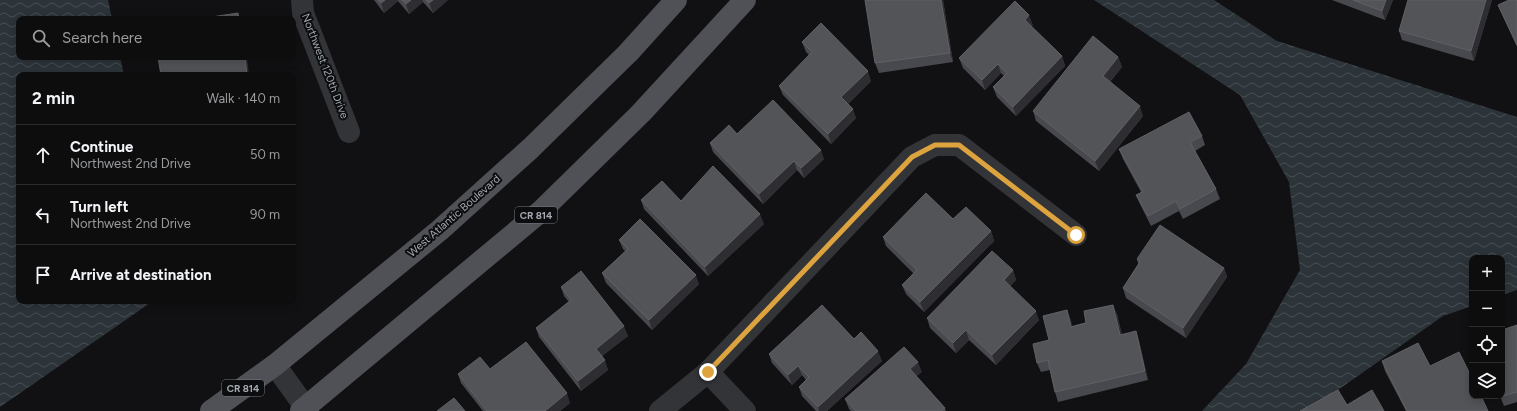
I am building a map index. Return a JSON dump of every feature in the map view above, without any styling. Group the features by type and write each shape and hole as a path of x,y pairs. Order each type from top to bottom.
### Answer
{"main road":[{"name":"West Atlantic Boulevard","path":"211,411 275,365 440,230 525,154 628,53 676,0"},
{"name":"CR 814","path":"305,410 540,212 641,113 745,0"}],"street":[{"name":"Northwest 120th Drive","path":"302,0 303,13 349,132"},
{"path":"660,411 708,372 912,157 935,145 959,145 1076,235"},
{"path":"275,365 305,410"},
{"path":"708,372 745,411"}],"water":[{"path":"0,0 108,0 111,16 16,16 16,60 121,60 123,72 16,72 16,304 149,304 0,407"},
{"path":"1094,0 1214,0 1277,41 1517,117 1517,290 1505,294 1505,255 1469,255 1469,307 1443,316 1308,411 1202,411 1246,364 1300,270 1289,182 1240,95"}],"building":[{"path":"378,0 385,0 381,3"},
{"path":"402,0 411,0 406,4"},
{"path":"426,0 433,0 429,3"},
{"path":"865,0 941,0 950,53 875,63"},
{"path":"1353,0 1386,0 1382,11"},
{"path":"1408,0 1486,0 1471,51 1399,31"},
{"path":"1509,0 1517,0 1517,45 1498,5"},
{"path":"1015,1 1029,15 1025,20 1062,56 1013,107 993,87 1007,73 998,64 982,80 959,58"},
{"path":"238,13 238,16 218,16"},
{"path":"821,23 868,71 841,97 853,109 828,134 779,86 812,52 802,42"},
{"path":"1093,36 1118,57 1103,76 1140,106 1095,161 1033,111"},
{"path":"158,60 245,60 247,72 160,72"},
{"path":"773,100 821,150 801,168 794,161 759,194 710,143 729,125 737,134"},
{"path":"1189,112 1202,136 1190,142 1216,189 1180,209 1176,201 1148,216 1136,195 1143,192 1119,149"},
{"path":"713,166 760,214 705,267 641,200 662,181 681,201"},
{"path":"926,193 953,219 966,207 991,231 920,302 902,285 917,270 883,237"},
{"path":"640,219 696,275 649,320 602,273 628,249 619,240"},
{"path":"1160,225 1224,268 1183,328 1123,288 1140,262 1137,259"},
{"path":"992,251 1013,270 1004,280 1036,311 992,355 966,330 953,343 927,318"},
{"path":"581,271 624,326 596,349 605,360 578,381 536,328 571,300 561,287"},
{"path":"822,305 854,339 861,332 878,351 818,407 799,387 809,377 798,366 788,375 769,354"},
{"path":"1113,305 1120,335 1136,331 1145,371 1055,392 1048,360 1037,363 1033,344 1049,340 1043,316 1067,310 1071,327 1086,323 1084,311"},
{"path":"1517,325 1517,392 1505,396 1505,363 1505,329"},
{"path":"526,342 567,393 545,411 487,411 458,374 480,357 490,369"},
{"path":"1418,343 1430,366 1459,352 1469,372 1469,399 1482,399 1488,411 1407,411 1382,361"},
{"path":"904,347 918,362 910,369 945,408 941,411 856,411 845,399"},
{"path":"1338,390 1347,405 1372,390 1384,411 1300,411"},
{"path":"454,398 465,411 437,411"}],"route":[{"path":"708,372 912,157 935,145 959,145 1076,235"}]}
